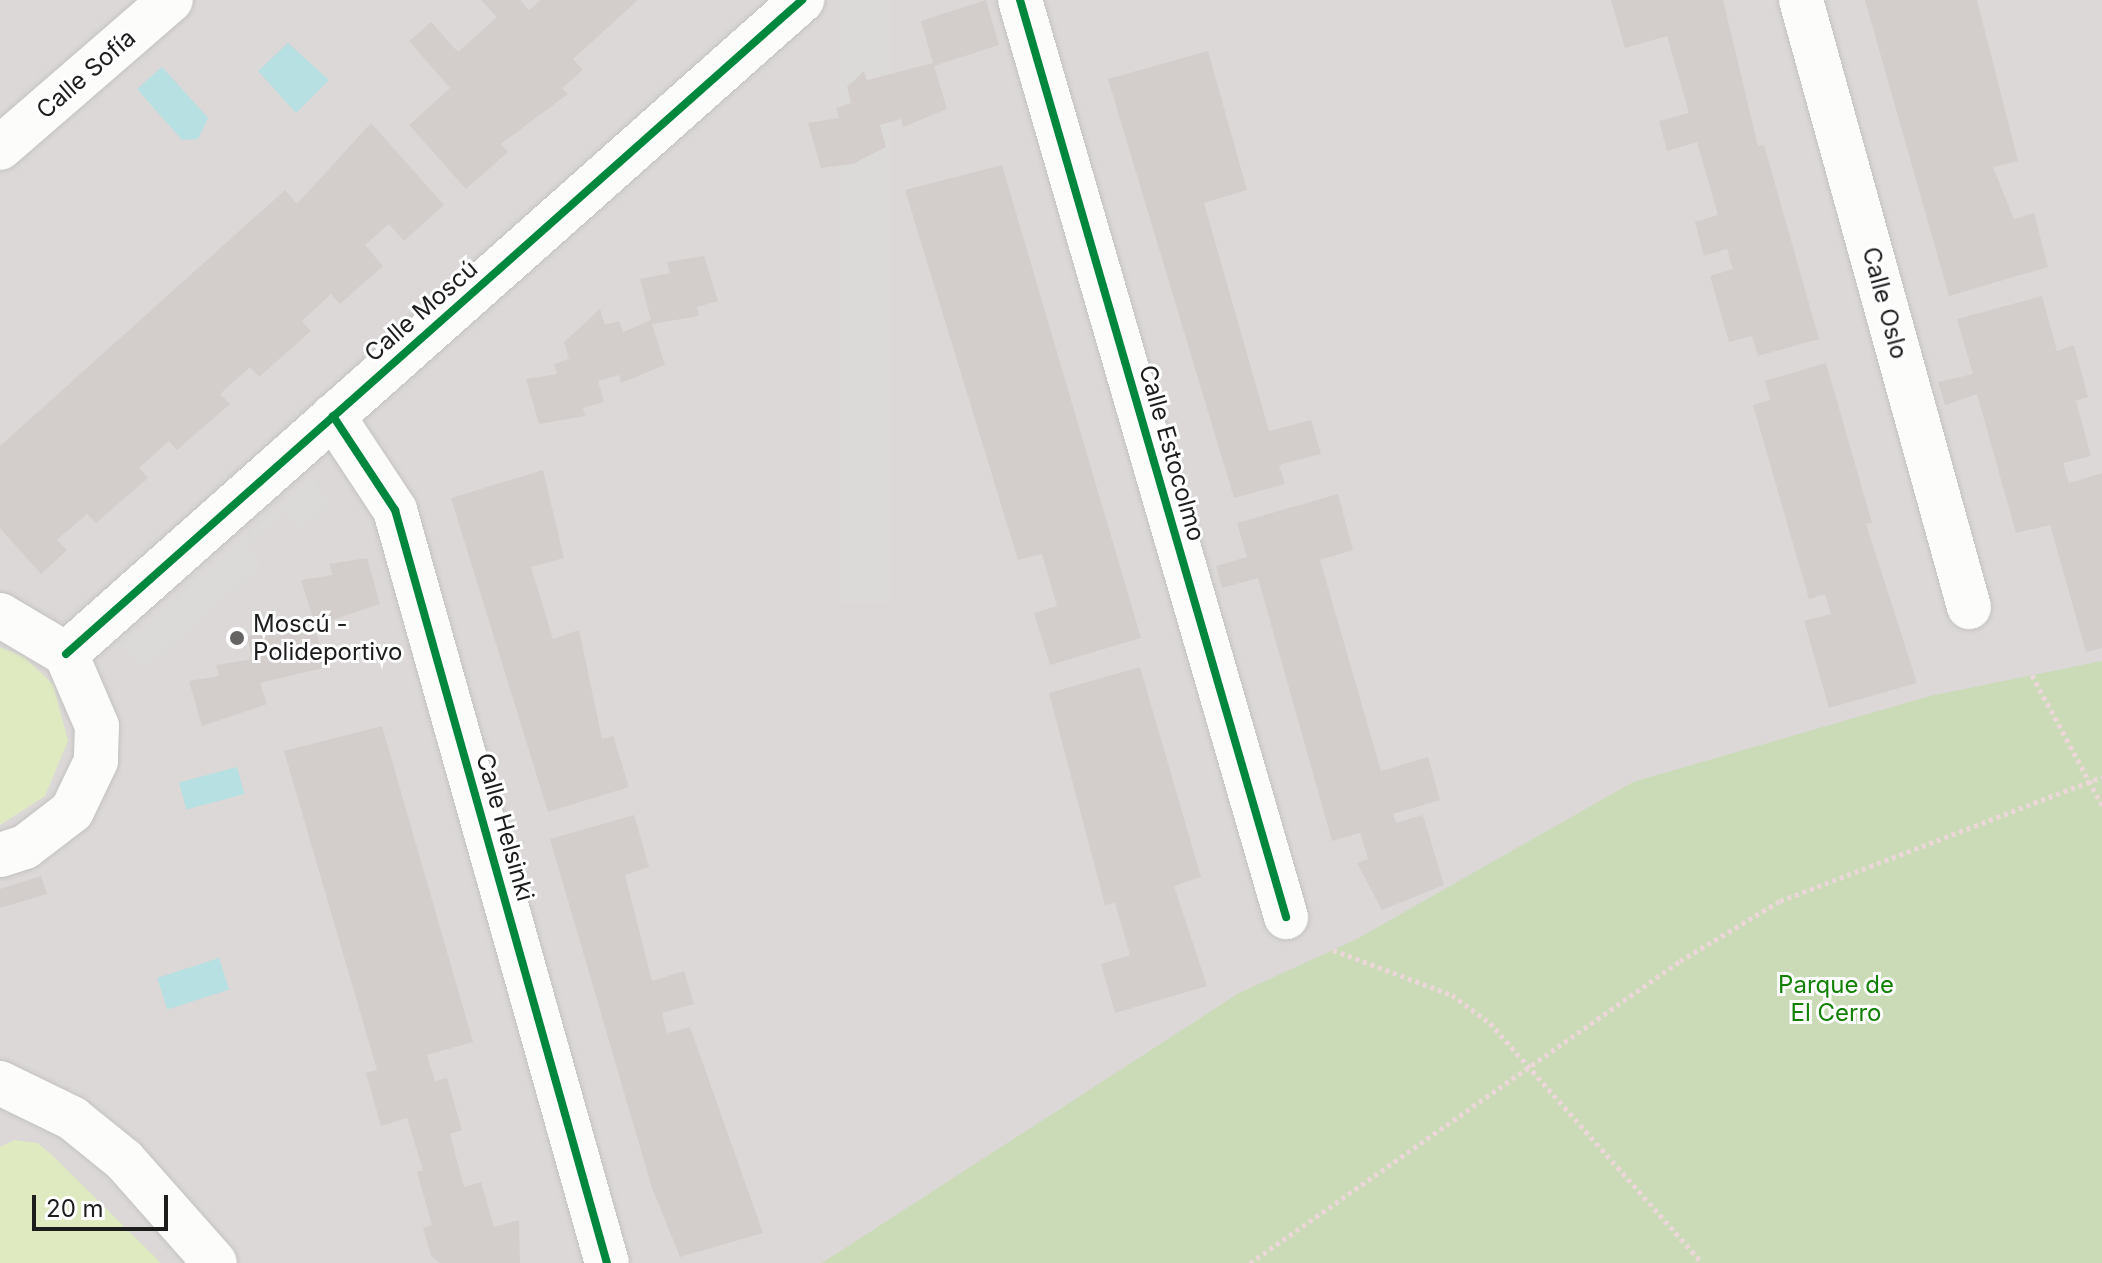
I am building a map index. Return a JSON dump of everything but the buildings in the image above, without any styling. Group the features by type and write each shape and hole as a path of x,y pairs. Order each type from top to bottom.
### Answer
{"street":[{"name":"Calle Sofía","path":"0,148 171,0"},
{"name":"Calle Moscú","path":"66,654 802,0"},
{"name":"Calle Estocolmo","path":"1020,0 1286,917"},
{"name":"Calle Oslo","path":"1801,0 1969,607"},
{"name":"Calle Helsinki","path":"333,416 395,510 607,1263"},
{"path":"0,615 66,654 93,707 96,761 85,791 53,830 0,855"},
{"path":"0,1083 72,1118 124,1160 215,1263"}],"path":[{"path":"2032,675 2102,805"},
{"path":"1250,1263 1529,1065 1780,901 2090,779 2102,777"},
{"path":"1333,950 1452,995 1529,1065 1702,1263"}],"shaded area":[{"path":"0,0 2102,0 2102,1263 0,1263"},
{"path":"840,0 891,0 891,603 840,603"},
{"path":"311,478 332,502 300,531 283,513 246,546 262,565 144,670 122,645"}],"green space":[{"path":"0,647 24,657 53,684 68,741 45,796 0,825"},
{"name":"Parque de El Cerro","path":"2102,661 2102,1263 822,1263 1239,993 1357,939 1633,782 1930,696"},
{"path":"14,1140 37,1143 52,1155 161,1263 0,1263 0,1147"}],"water":[{"path":"288,43 329,80 296,113 258,71"},
{"path":"162,67 208,118 198,139 182,140 137,89"},
{"path":"237,767 244,794 186,810 179,783"},
{"path":"219,958 229,989 167,1009 157,978"}],"cycle path":[{"path":"66,654 802,0"},
{"path":"1020,0 1286,917"},
{"path":"333,416 395,510 607,1263"}],"place":[{"name":"Moscú - Polideportivo","path":"237,638"}]}
